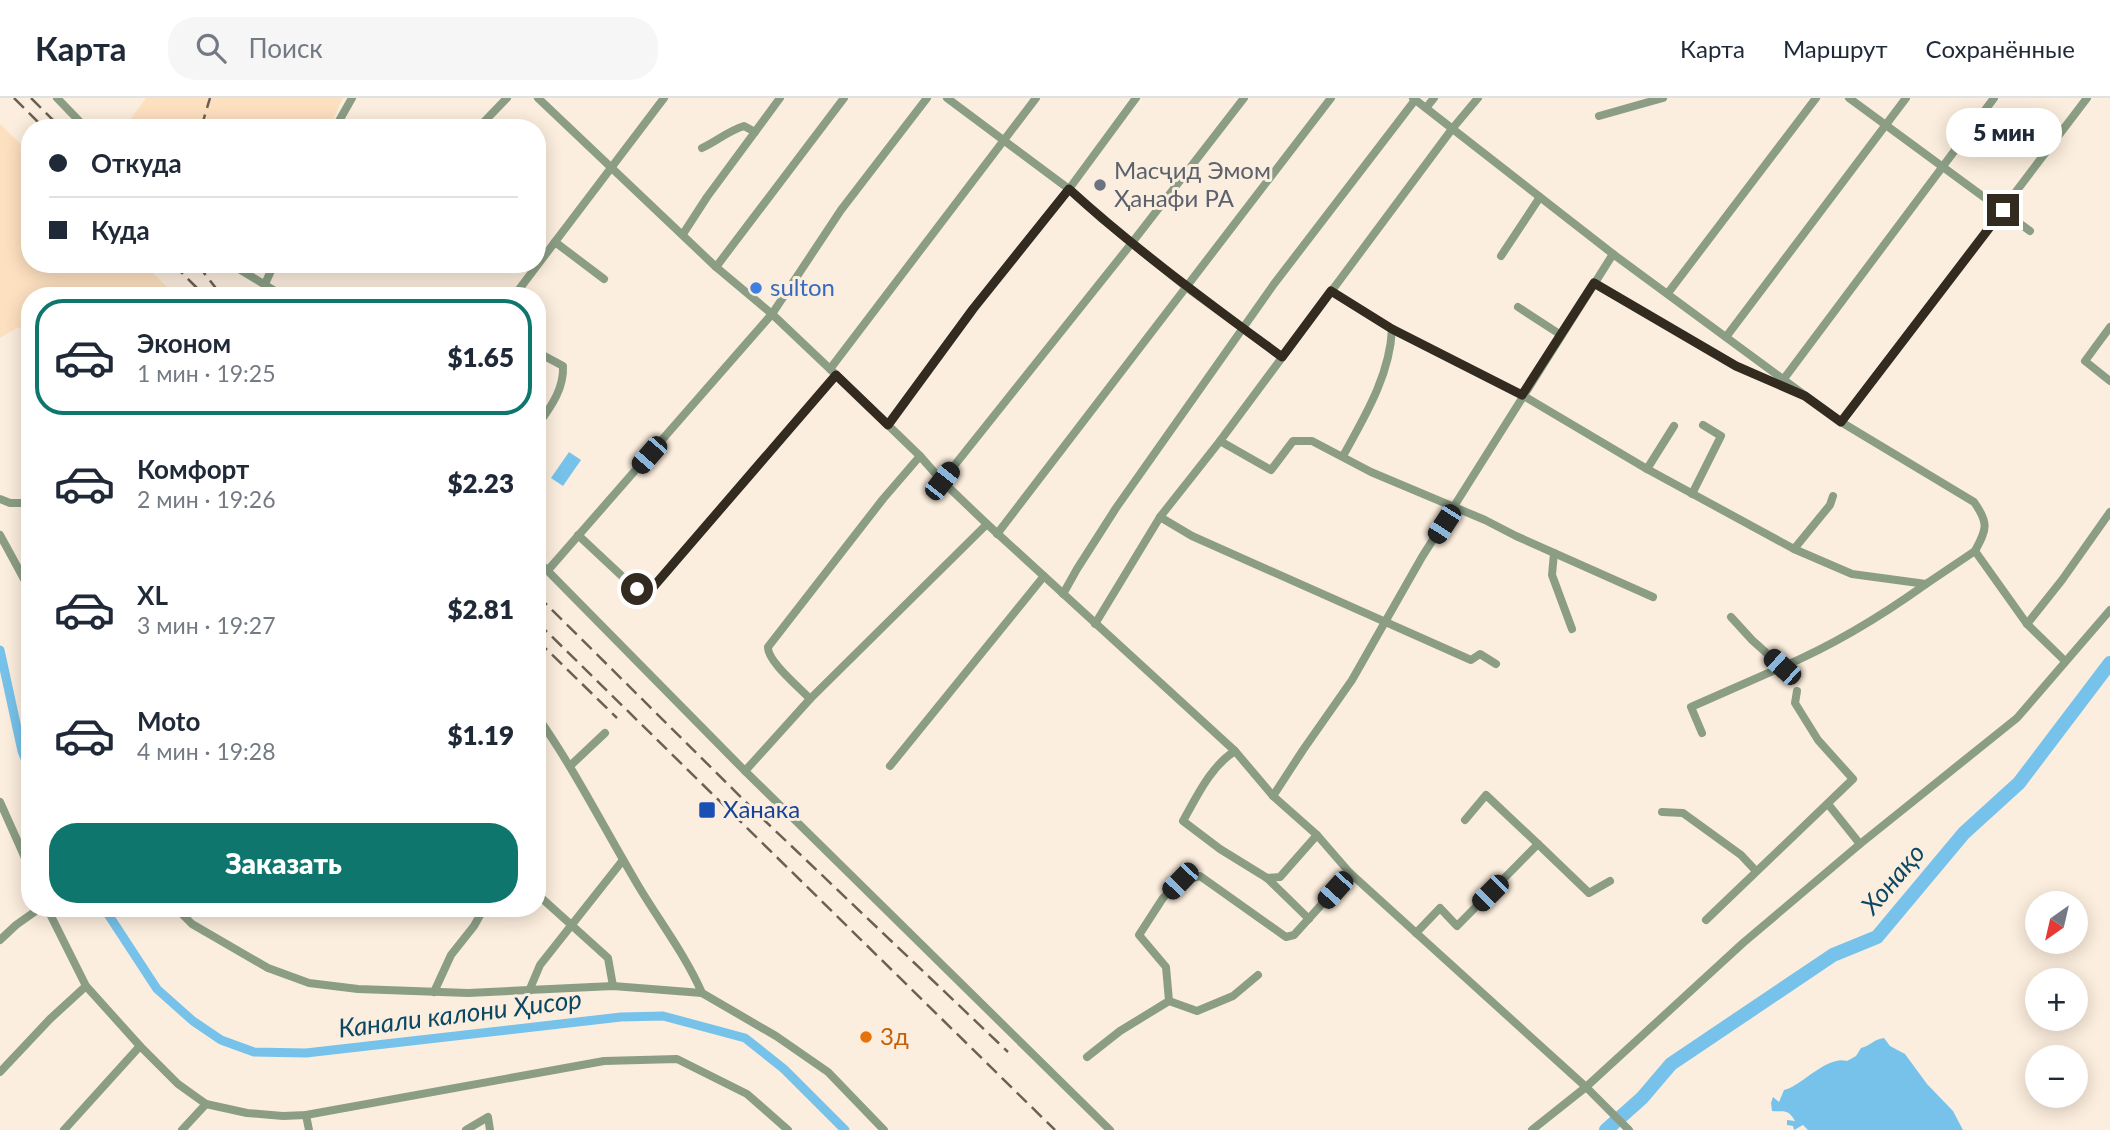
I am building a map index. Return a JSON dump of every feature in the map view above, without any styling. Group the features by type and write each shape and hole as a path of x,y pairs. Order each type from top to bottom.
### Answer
{"street":[{"path":"57,98 77,119"},
{"path":"340,119 352,98"},
{"path":"487,119 507,98"},
{"path":"538,98 716,267 772,314 997,534 1235,751 1273,796 1317,835 1350,873 1586,1087 1629,1130"},
{"path":"546,251 664,98"},
{"path":"683,234 780,98"},
{"path":"716,267 844,98"},
{"path":"549,569 772,314 841,210 927,98"},
{"path":"947,98 1069,189 1186,287 1282,357"},
{"path":"578,535 640,593 648,593 833,372 844,348 1037,98"},
{"path":"888,425 973,309 1069,189 1136,98"},
{"path":"942,481 1132,244 1244,98"},
{"path":"997,534 1331,98"},
{"path":"1426,108 1434,98"},
{"path":"1095,624 1160,517 1452,128 1478,98"},
{"path":"1599,116 1663,98"},
{"path":"1668,293 1816,98"},
{"path":"1849,98 2030,231"},
{"path":"1726,337 1906,98"},
{"path":"1783,380 1994,98"},
{"path":"1841,422 2087,98"},
{"path":"1063,594 1116,508 1243,328 1414,99 1613,254 1783,380 1841,422 1974,502 1985,516 1985,533 1975,551 1881,616 1821,651 1691,707 1702,733"},
{"path":"702,148 716,142 730,130 744,126 755,132"},
{"path":"1501,256 1541,197"},
{"path":"555,242 604,279"},
{"path":"1273,796 1352,680 1422,557 1613,254"},
{"path":"246,273 270,287"},
{"path":"265,284 270,273"},
{"path":"1594,283 1736,366 1805,396"},
{"path":"1331,291 1392,329 1522,395 1647,469 1794,549 1852,574 1926,584"},
{"path":"1518,307 1561,335"},
{"path":"2110,327 2084,361 2110,381"},
{"path":"1343,456 1384,372 1390,356 1392,329"},
{"path":"546,357 563,366 564,376 546,413"},
{"path":"1692,494 1721,436 1703,425"},
{"path":"1647,469 1674,426"},
{"path":"1220,440 1270,470 1288,446 1297,439 1312,441 1371,472 1653,597"},
{"path":"810,699 775,663 768,654 768,647 883,499 920,456"},
{"path":"1794,549 1830,505 1833,496"},
{"path":"0,499 21,503"},
{"path":"2027,624 2110,512"},
{"path":"1160,517 1192,536 1384,623 1471,660 1480,654 1496,664"},
{"path":"745,771 810,699 987,524"},
{"path":"0,535 21,574"},
{"path":"1975,551 2027,624 2064,661"},
{"path":"1554,553 1552,575 1572,629"},
{"path":"546,567 745,771 1110,1130"},
{"path":"890,766 1044,576"},
{"path":"1532,1130 1586,1087 1743,943 1860,844 2017,719 2110,610"},
{"path":"1731,617 1782,667"},
{"path":"1706,920 1853,779 1818,740 1795,704 1797,691"},
{"path":"546,730 693,973 702,993"},
{"path":"570,766 606,733"},
{"path":"1235,751 1223,759 1201,789 1183,821 1220,849 1267,878 1309,919"},
{"path":"1465,820 1486,794 1589,893 1610,881"},
{"path":"0,802 2,814 21,851"},
{"path":"1828,804 1860,844"},
{"path":"1662,812 1683,813 1741,855 1756,871"},
{"path":"1267,878 1280,877 1317,835"},
{"path":"1416,933 1440,908 1457,926 1538,844"},
{"path":"529,991 540,965 623,860"},
{"path":"1169,1001 1166,967 1139,935 1163,898 1180,881 1200,876 1286,937 1294,936 1350,873"},
{"path":"546,902 608,958 612,986"},
{"path":"0,940 27,917"},
{"path":"52,917 86,986 178,1084 206,1104 247,1113 306,1115 604,1060 677,1059 747,1094 788,1130"},
{"path":"185,917 192,924 268,968 309,983 358,989 434,992 529,991 612,986 702,993 776,1036 828,1072 884,1130"},
{"path":"434,992 451,955 479,917"},
{"path":"1169,1001 1196,1011 1233,996 1258,975"},
{"path":"0,1072 50,1019 86,986"},
{"path":"1087,1057 1120,1031 1169,1001"},
{"path":"64,1130 140,1046"},
{"path":"182,1130 206,1104"},
{"path":"306,1115 309,1130"},
{"path":"466,1130 488,1117 490,1130"}],"shaded area":[{"path":"146,98 343,98 333,119 131,119"},
{"path":"0,124 21,144 21,273 153,273 167,287 21,287 21,330 18,327 0,338"}],"water":[{"path":"569,452 581,460 563,486 551,478"},
{"path":"1884,1038 1890,1046 1905,1054 1927,1084 1953,1111 1963,1130 1808,1130 1803,1125 1794,1130 1793,1126 1787,1125 1787,1120 1795,1121 1790,1114 1772,1111 1773,1097 1779,1102 1784,1090 1822,1067 1839,1060 1847,1061 1856,1056 1861,1048"}],"waterway":[{"name":"Канали калони Ҳисор","path":"0,650 21,746"},
{"name":"Хонақо","path":"1606,1130 1642,1098 1671,1064 1833,955 1877,937 1964,833 2019,783 2110,663"},
{"name":"Канали калони Ҳисор","path":"110,917 157,989 193,1021 221,1040 254,1052 306,1053 621,1017 663,1016 745,1038 784,1069 845,1130"}],"railway":[{"path":"14,98 35,119"},
{"path":"31,98 52,119"},
{"path":"204,119 210,98"},
{"path":"182,273 196,287"},
{"path":"204,273 215,287"},
{"path":"546,604 764,820 1008,1052"},
{"path":"546,631 1055,1130"},
{"path":"546,649 617,718"}],"place":[{"name":"Масҷид Эмом Ҳанафи РА","path":"1100,185"},
{"name":"sulton","path":"756,288"},
{"name":"Ханака","path":"707,810"},
{"name":"3д","path":"866,1037"}],"route":[{"path":"637,589 644,595 648,593 836,375 888,425 973,309 1069,189 1117,232 1186,287 1282,357 1331,291 1392,329 1522,395 1594,283 1736,366 1805,396 1841,422 2003,210"}]}
